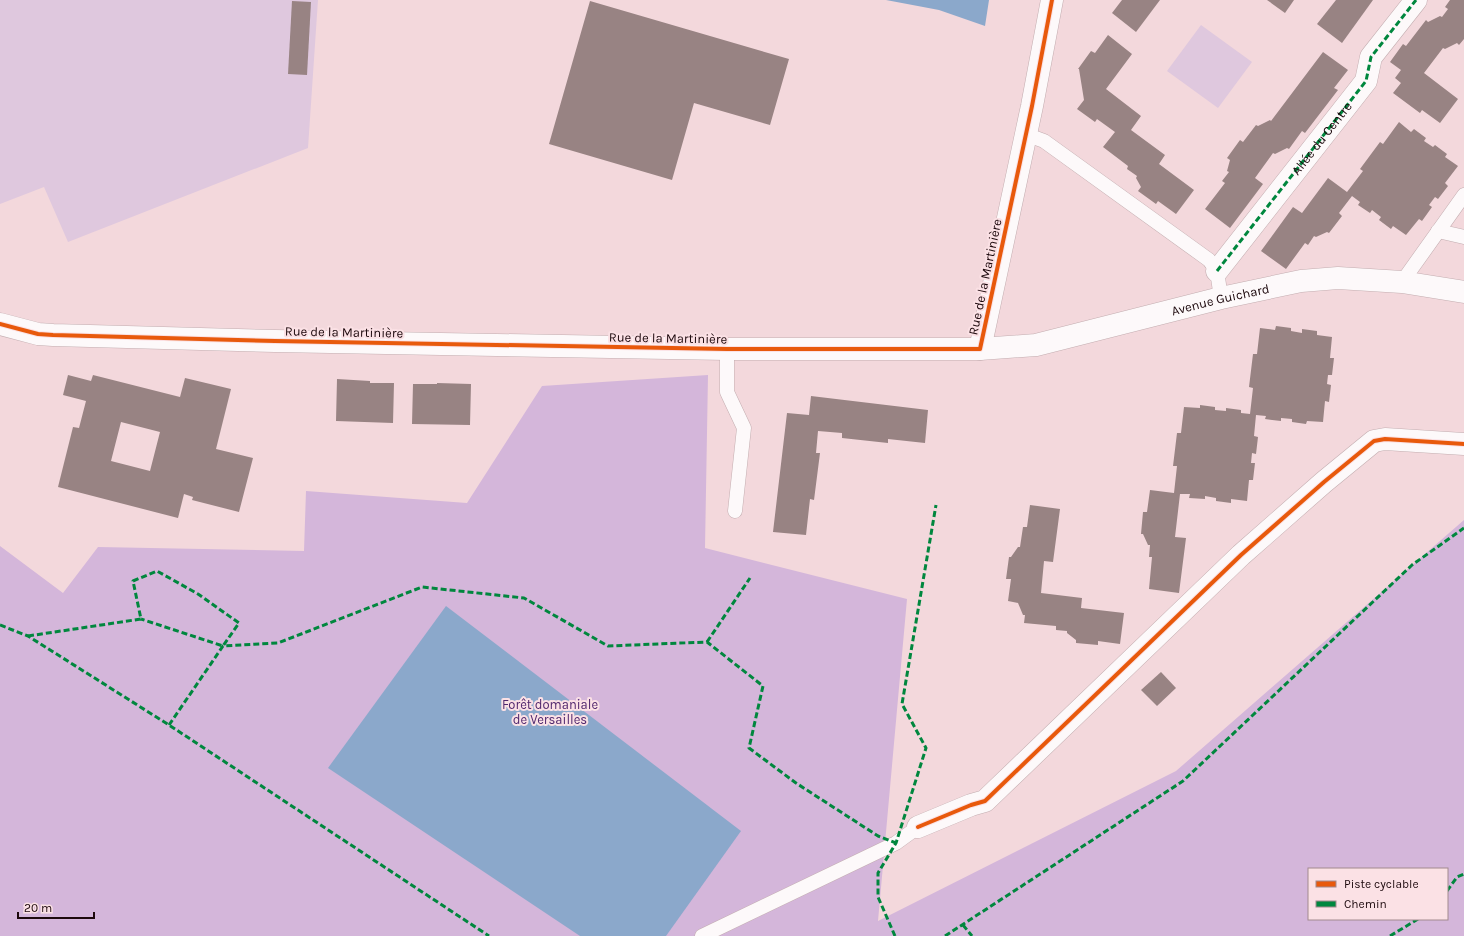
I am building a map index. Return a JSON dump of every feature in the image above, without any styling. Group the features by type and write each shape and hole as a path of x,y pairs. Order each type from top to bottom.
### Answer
{"street":[{"name":"Rue de la Martinière","path":"0,324 38,334 53,335 275,341 727,349 980,349 1052,0"},
{"name":"Allée du Centre","path":"1217,271 1366,81 1371,57 1416,0"},
{"name":"Avenue Guichard","path":"980,349 1036,345 1221,298 1301,281 1338,278 1402,282 1464,292"},
{"path":"918,827 971,805 985,801 1241,555 1324,482 1374,442 1385,438 1464,444"}],"lane":[{"path":"1025,134 1044,141 1210,260 1217,271 1221,298"},
{"path":"1402,282 1464,195"},
{"path":"1438,231 1464,236"},
{"path":"727,349 727,392 744,428 735,511"},
{"path":"702,936 896,843 918,827"}],"shaded area":[{"path":"0,0 318,0 308,148 68,242 44,187 0,204"},
{"path":"1201,25 1252,62 1218,108 1167,71"}],"green space":[{"name":"Forêt domaniale de Versailles","path":"708,375 705,548 907,599 878,921 1176,771 1464,520 1464,936 0,936 0,546 63,593 98,547 304,551 306,491 467,503 542,386"}],"water":[{"path":"886,0 989,0 985,26 939,10"},
{"path":"446,606 741,831 666,936 580,936 328,768"}],"building":[{"path":"1122,0 1160,0 1136,32 1112,13"},
{"path":"1267,0 1294,0 1285,13"},
{"path":"1336,0 1373,0 1342,43 1317,24"},
{"path":"1450,0 1464,0 1464,39 1459,45 1457,43 1445,49 1443,48 1424,73 1458,99 1440,123 1422,110 1420,113 1393,93 1401,83 1395,78 1401,70 1390,62 1403,44 1406,46 1426,20 1428,22 1440,16 1442,17 1448,9 1445,7"},
{"path":"292,1 311,2 307,75 288,74"},
{"path":"590,1 789,59 770,125 694,103 672,180 549,144"},
{"path":"1108,35 1132,54 1106,89 1141,116 1131,130 1165,155 1159,164 1194,190 1176,214 1158,201 1156,204 1138,191 1141,187 1136,178 1137,176 1127,169 1128,166 1103,147 1115,132 1097,119 1095,122 1077,109 1084,100 1078,69 1091,51 1095,53"},
{"path":"1323,52 1348,70 1334,88 1338,90 1305,133 1302,131 1289,149 1287,148 1275,154 1273,153 1255,178 1263,184 1230,228 1205,209 1225,183 1222,181 1229,172 1227,171 1230,160 1227,158 1240,140 1243,142 1256,125 1258,126 1270,120 1271,121"},
{"path":"1399,122 1411,132 1414,129 1426,138 1424,141 1433,147 1435,145 1447,154 1445,157 1458,166 1445,183 1448,186 1438,199 1435,197 1429,205 1432,207 1422,221 1419,219 1406,235 1393,226 1391,229 1379,220 1381,217 1372,210 1370,213 1358,205 1360,202 1352,196 1339,213 1342,216 1329,233 1327,232 1316,237 1314,236 1308,245 1305,243 1286,269 1261,251 1293,207 1302,213 1328,178 1347,192 1363,171 1360,169 1380,142 1383,144"},
{"path":"1276,326 1291,328 1291,331 1302,333 1302,329 1317,331 1317,335 1332,337 1330,358 1334,358 1332,375 1328,375 1327,384 1331,385 1329,402 1325,401 1323,422 1307,421 1306,424 1292,422 1292,419 1281,418 1281,421 1265,419 1266,416 1256,415 1254,436 1258,437 1256,454 1252,453 1251,463 1255,463 1253,480 1249,480 1247,501 1231,499 1231,503 1216,501 1216,498 1205,496 1205,499 1189,498 1190,494 1180,494 1175,537 1186,538 1179,593 1149,589 1152,557 1149,557 1150,545 1148,545 1143,534 1141,534 1143,512 1147,512 1150,490 1174,493 1177,466 1173,466 1177,433 1181,433 1184,407 1200,408 1200,405 1215,407 1215,410 1226,411 1226,408 1241,410 1241,413 1250,414 1253,388 1249,387 1253,354 1257,354 1260,328 1275,330"},
{"path":"68,375 91,381 93,375 180,397 185,378 231,389 216,449 253,458 239,512 192,500 193,497 184,494 178,518 58,487 73,427 79,428 86,401 63,395","holes":["121,422 160,432 150,471 111,461"]},
{"path":"337,379 370,381 370,383 394,383 393,423 336,421"},
{"path":"413,384 471,384 470,425 412,424"},
{"path":"811,396 928,410 925,443 888,439 888,443 842,438 842,433 818,431 816,453 820,453 814,500 810,499 806,535 773,532 787,413 809,415"},
{"path":"1030,505 1060,509 1053,562 1044,561 1041,593 1082,598 1081,608 1124,613 1120,644 1098,641 1098,645 1076,643 1076,640 1067,633 1067,631 1056,630 1056,626 1024,623 1025,615 1023,615 1018,603 1008,601 1011,579 1006,579 1009,557 1011,557 1018,547 1020,547 1023,527 1027,527"},
{"path":"1161,672 1176,688 1157,706 1141,690"}],"marked path":[{"path":"1217,271 1366,81 1371,57 1416,0"},
{"path":"895,936 878,897 878,873 896,843 926,748 902,704 936,505"},
{"path":"945,936 1183,781 1412,565 1464,528"},
{"path":"28,636 141,619 133,581 157,571 198,594 239,623 223,646 141,619"},
{"path":"707,642 750,578"},
{"path":"169,725 223,646 278,643 422,587 524,598 608,646 707,642 763,686 749,748 796,783 878,836 896,843"},
{"path":"0,625 28,636 169,725 489,936"},
{"path":"1448,890 1457,877 1464,874"},
{"path":"1390,936 1416,920"},
{"path":"963,925 972,936"}],"cycle path":[{"path":"0,324 38,334 53,335 275,341 727,349 980,349 1032,106 1052,0"},
{"path":"918,827 971,805 985,801 1241,555 1324,482 1374,441 1385,439 1464,444"}]}
